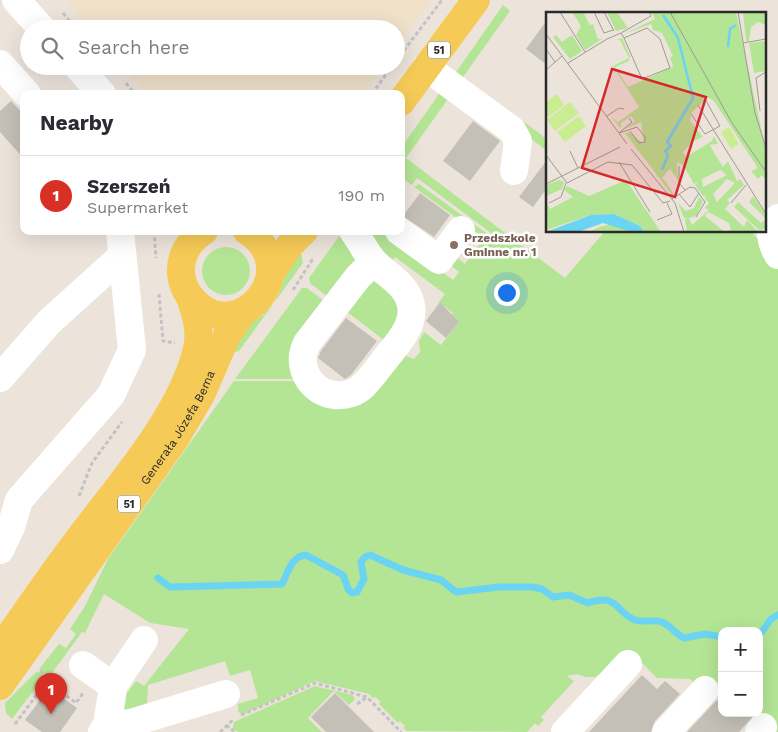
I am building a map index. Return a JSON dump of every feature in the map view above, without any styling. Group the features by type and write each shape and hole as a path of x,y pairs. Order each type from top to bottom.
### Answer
{"main road":[{"name":"51","path":"405,96 476,0"},
{"path":"252,235 259,241 267,253 270,274"},
{"name":"51","path":"243,312 262,296 267,288 270,274 290,245 300,235"},
{"name":"51","path":"190,297 184,285 181,272 192,237"},
{"path":"190,297 199,307 211,313 230,315 243,312"},
{"name":"Generała Józefa Bema","path":"0,649 132,469 173,405 187,377 197,349 197,321 190,297"},
{"name":"Generała Józefa Bema","path":"0,686 175,439 201,395 227,335 243,312"}],"street":[{"path":"16,0 34,20"},
{"path":"0,64 23,90"},
{"path":"426,67 512,130 518,141 514,172"},
{"path":"85,75 98,90"},
{"path":"778,218 773,222 770,233 778,255"},
{"path":"405,235 439,260 461,230"},
{"path":"356,235 373,262 402,286 408,295 411,306 409,326 364,386 346,395 328,394 319,390 308,378 302,361 303,351 307,343 347,291 373,262"},
{"path":"0,378 121,244"},
{"path":"0,550 11,527 19,500 111,395 132,350 121,244"},
{"path":"144,640 97,675 104,729 131,723 226,694"},
{"path":"565,732 628,664"},
{"path":"666,732 705,690"}],"path":[{"path":"405,49 442,0"},
{"path":"375,90 386,75"},
{"path":"36,667 45,675 47,681 76,703 97,675"},
{"path":"14,724 47,681"},
{"path":"220,732 236,717 315,683 367,697 402,732"},
{"path":"356,704 367,697"},
{"path":"226,725 235,732"}],"shaded area":[{"path":"65,0 432,0 405,36 405,20 82,20"},
{"path":"129,75 377,75 366,90 142,90"}],"green space":[{"path":"503,5 510,11 463,77 546,138 546,150 452,78"},
{"path":"439,94 444,94 448,99 406,158 565,278 604,232 752,232 778,263 778,732 769,732 752,717 763,717 763,627 718,627 718,697 711,695 690,679 657,678 641,662 608,669 595,677 577,674 567,676 574,681 541,717 544,720 538,726 535,723 527,732 407,731 403,728 405,726 400,721 398,723 379,704 380,701 375,697 315,681 243,714 238,712 238,704 258,698 250,670 230,676 225,661 148,685 147,705 124,712 127,693 136,681 144,686 189,629 150,623 104,594 85,633 82,632 49,677 39,669 59,644 66,648 76,634 70,629 85,606 108,559 234,381 303,381 321,397 395,352 414,359 420,352 419,341 424,332 441,345 459,322 451,316 453,313 439,302 445,294 395,257 390,262 369,235 391,235 453,280 459,272 450,265 456,257 465,264 484,238 414,187 419,184 489,235 491,233 417,178 412,185 405,181 405,142"},
{"path":"340,235 345,235 359,259 333,301 310,283 309,278"},
{"path":"226,247 235,249 243,254 248,262 250,271 248,280 243,288 235,293 226,295 217,293 209,288 204,280 202,271 204,262 209,254 217,249"},
{"path":"300,248 303,263 274,303 280,291 285,269"},
{"path":"378,279 402,306 389,344 342,308 363,281"},
{"path":"302,288 307,288 329,305 301,379 235,379"},
{"path":"274,303 239,351 231,353 245,326 262,316"},
{"path":"37,671 44,677 12,719 6,713 5,703"},
{"path":"315,686 352,695 355,699 349,705 334,691 308,718 322,732 238,732 233,728 234,722"}],"building":[{"path":"546,21 546,64 526,49"},
{"path":"11,101 20,111 20,154 0,132 0,111"},
{"path":"473,121 500,141 470,181 443,161"},
{"path":"546,161 546,189 533,207 519,197"},
{"path":"420,193 450,215 434,237 405,217 405,213"},
{"path":"440,302 459,322 446,338 426,321"},
{"path":"346,318 377,341 351,375 345,379 318,358 321,351"},
{"path":"642,675 657,689 665,681 680,694 655,721 651,732 589,732"},
{"path":"49,688 77,708 60,732 42,732 25,720"},
{"path":"335,693 374,732 326,732 311,717"},
{"path":"717,700 718,717 752,717 739,732 687,732"}],"waterway":[{"path":"158,578 170,587 282,584 293,562 297,558 306,555 343,575 348,589 352,593 357,592 364,579 361,562 370,555 403,570 441,580 456,592 499,587 532,587 542,589 553,597 569,595 588,603 598,600 611,602 635,620 662,622 684,638 705,634 718,636"},
{"path":"763,630 771,619 778,615"}],"place":[{"name":"Przedszkole Gminne nr. 1","path":"454,245"},
{"name":"Szerszeń","path":"51,714"}]}
